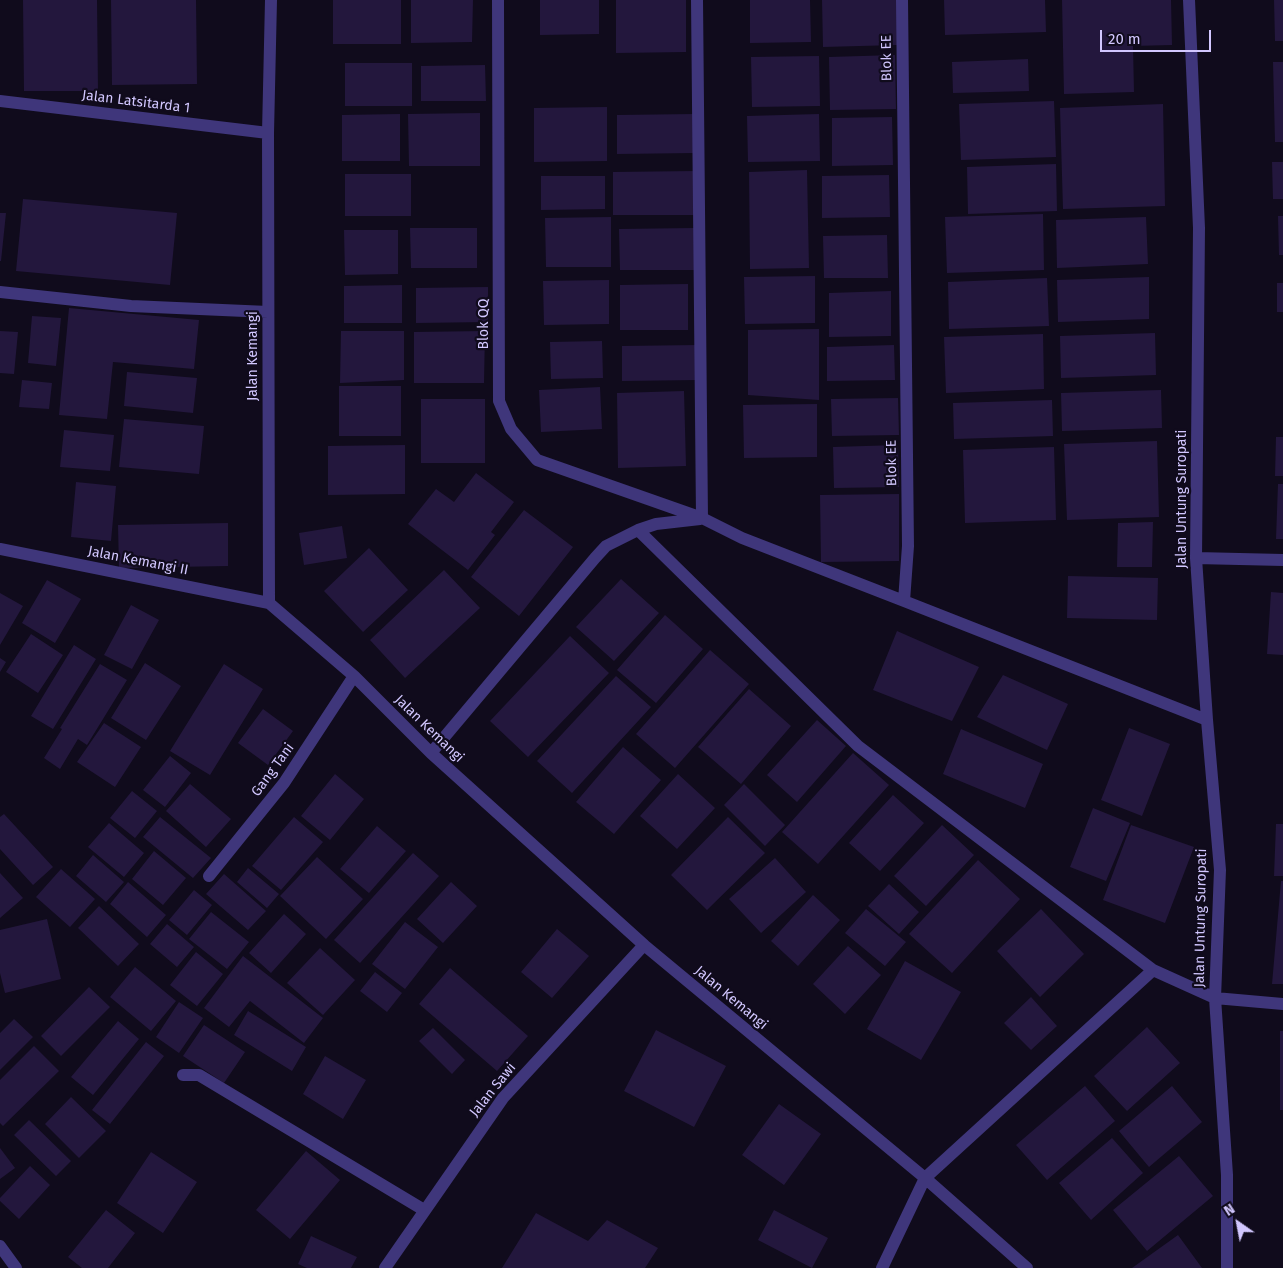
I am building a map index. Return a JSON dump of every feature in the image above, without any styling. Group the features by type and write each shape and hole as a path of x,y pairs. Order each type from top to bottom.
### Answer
{"street":[{"name":"Jalan Kemangi","path":"271,0 268,133 269,603 354,676 431,753 644,945 925,1178 1027,1268"},
{"name":"Blok QQ","path":"498,0 499,401 511,429 536,460 702,518 742,538 904,601"},
{"path":"431,753 606,546 638,530 656,524 702,518 697,0"},
{"name":"Blok EE","path":"902,0 908,546 904,601"},
{"name":"Jalan Untung Suropati","path":"1189,0 1199,228 1196,558 1220,870 1215,998 1227,1175 1227,1268"},
{"name":"Jalan Latsitarda 1","path":"0,100 268,133"},
{"path":"0,292 130,306 268,312"},
{"path":"638,530 858,746 1153,970 1215,998 1283,1004"},
{"name":"Jalan Kemangi II","path":"0,549 269,603"},
{"path":"1196,558 1283,560"},
{"path":"904,601 1207,720"},
{"name":"Gang Tani","path":"208,876 284,783 354,676"},
{"name":"Jalan Sawi","path":"385,1268 503,1098 644,945"},
{"path":"882,1268 925,1178 1153,970"},
{"path":"183,1075 199,1075 424,1210"},
{"path":"0,1246 16,1268"}],"building":[{"path":"23,0 97,0 98,91 24,91"},
{"path":"111,0 196,0 197,84 112,85"},
{"path":"333,0 401,0 401,44 333,44"},
{"path":"411,0 473,0 472,42 411,43"},
{"path":"540,0 599,0 599,34 540,35"},
{"path":"616,0 686,0 686,52 616,53"},
{"path":"750,0 810,0 811,42 750,43"},
{"path":"822,0 897,0 897,45 823,47"},
{"path":"944,0 1045,0 1046,32 945,35"},
{"path":"1062,0 1171,0 1172,45 1133,46 1134,92 1064,94"},
{"path":"1274,0 1283,0 1283,41 1275,41"},
{"path":"895,55 896,109 830,110 829,57"},
{"path":"819,56 820,106 752,107 751,57"},
{"path":"1028,59 1029,91 953,93 952,62"},
{"path":"1273,62 1283,62 1283,142 1275,142"},
{"path":"345,63 412,63 412,106 345,106"},
{"path":"485,65 486,101 421,101 421,66"},
{"path":"1054,101 1056,157 961,160 959,104"},
{"path":"1163,104 1165,206 1063,209 1060,108"},
{"path":"607,107 607,161 534,162 534,108"},
{"path":"480,113 480,166 409,166 408,114"},
{"path":"400,114 400,161 342,161 342,115"},
{"path":"695,114 695,153 617,154 617,115"},
{"path":"819,114 820,161 748,162 747,116"},
{"path":"892,117 893,165 832,166 832,118"},
{"path":"1272,162 1283,162 1283,199 1273,199"},
{"path":"1056,164 1057,211 968,214 967,167"},
{"path":"807,170 809,268 750,269 749,172"},
{"path":"696,171 697,215 613,215 613,172"},
{"path":"345,174 411,174 411,216 345,216"},
{"path":"889,175 890,217 822,218 822,176"},
{"path":"541,176 605,176 605,209 541,210"},
{"path":"23,199 177,213 170,285 16,271"},
{"path":"0,213 6,213 1,261 0,261"},
{"path":"1043,214 1044,270 947,273 945,217"},
{"path":"1278,216 1283,216 1283,255 1279,255"},
{"path":"611,217 611,267 546,267 545,218"},
{"path":"1146,217 1148,264 1057,268 1056,220"},
{"path":"410,228 477,228 477,268 411,268"},
{"path":"694,228 694,270 620,270 619,229"},
{"path":"344,230 398,230 398,274 345,275"},
{"path":"887,235 888,278 824,278 823,236"},
{"path":"815,276 815,323 745,324 744,277"},
{"path":"1149,277 1149,319 1058,322 1057,280"},
{"path":"1047,278 1049,326 949,329 948,282"},
{"path":"609,280 609,324 544,325 543,281"},
{"path":"1277,283 1283,283 1283,312 1277,312"},
{"path":"688,284 688,330 620,330 620,285"},
{"path":"402,285 402,323 344,323 344,286"},
{"path":"488,287 488,322 416,323 416,288"},
{"path":"891,291 891,336 829,337 829,293"},
{"path":"69,308 199,320 194,369 113,362 107,419 59,415"},
{"path":"32,316 61,318 56,366 28,363"},
{"path":"819,329 819,400 748,395 748,330"},
{"path":"0,331 18,332 14,374 0,373"},
{"path":"341,331 404,331 404,380 340,383"},
{"path":"485,331 484,383 414,383 414,332"},
{"path":"1155,333 1156,375 1061,378 1060,336"},
{"path":"1043,334 1044,389 946,393 944,337"},
{"path":"602,341 603,378 551,379 550,342"},
{"path":"698,345 698,380 622,381 622,346"},
{"path":"894,345 895,380 827,381 827,347"},
{"path":"127,372 197,378 193,413 124,406"},
{"path":"22,380 52,383 49,409 19,407"},
{"path":"339,386 401,386 401,436 339,436"},
{"path":"600,387 602,429 541,432 539,390"},
{"path":"1161,390 1162,428 1062,431 1061,393"},
{"path":"684,391 686,466 618,468 617,393"},
{"path":"898,398 899,435 832,436 831,399"},
{"path":"421,399 485,399 485,463 421,463"},
{"path":"1052,400 1053,436 954,439 953,403"},
{"path":"817,404 817,457 744,458 743,405"},
{"path":"124,419 204,426 199,474 119,467"},
{"path":"64,430 114,435 110,471 60,467"},
{"path":"1276,437 1283,437 1283,476 1275,476"},
{"path":"1157,441 1159,517 1067,520 1064,444"},
{"path":"405,445 405,494 328,495 328,446"},
{"path":"898,445 899,487 834,488 833,447"},
{"path":"1054,447 1056,520 965,523 963,450"},
{"path":"476,473 514,502 491,532 495,535 468,570 408,524 436,489 454,502"},
{"path":"76,482 116,486 111,541 71,537"},
{"path":"1278,484 1283,484 1283,539 1276,539"},
{"path":"899,494 899,561 821,562 820,495"},
{"path":"524,510 573,547 519,616 471,577"},
{"path":"1153,522 1152,567 1117,567 1118,523"},
{"path":"228,523 228,566 119,568 118,525"},
{"path":"342,526 347,558 304,565 299,533"},
{"path":"369,548 408,590 363,632 324,591"},
{"path":"444,570 480,608 405,678 370,640"},
{"path":"1068,576 1158,578 1157,620 1067,618"},
{"path":"621,579 659,613 614,661 576,627"},
{"path":"47,580 81,599 55,643 22,623"},
{"path":"1271,592 1283,593 1283,655 1267,654"},
{"path":"0,593 23,606 0,645"},
{"path":"131,605 159,620 132,669 104,655"},
{"path":"665,615 703,649 656,703 617,670"},
{"path":"897,631 979,667 952,721 873,690"},
{"path":"31,634 63,655 38,693 6,672"},
{"path":"570,636 609,673 528,757 490,721"},
{"path":"74,645 96,659 53,729 31,716"},
{"path":"710,650 749,684 675,768 636,734"},
{"path":"0,658 6,662 0,672"},
{"path":"145,663 181,686 146,740 111,718"},
{"path":"100,664 127,680 87,745 78,739 60,769 44,758 62,729 60,728"},
{"path":"224,664 263,689 210,775 170,751"},
{"path":"1003,675 1068,704 1047,750 977,717"},
{"path":"616,676 651,707 572,793 537,761"},
{"path":"749,689 791,726 741,784 698,747"},
{"path":"263,709 293,731 268,765 238,743"},
{"path":"817,720 846,746 797,802 767,775"},
{"path":"104,723 141,747 115,787 77,762"},
{"path":"1129,728 1170,744 1142,816 1101,800"},
{"path":"961,729 1043,764 1025,808 943,774"},
{"path":"623,747 661,780 614,834 576,802"},
{"path":"853,753 889,785 818,864 782,832"},
{"path":"170,756 191,773 165,807 143,790"},
{"path":"335,774 364,799 330,840 301,816"},
{"path":"678,774 715,808 677,849 640,816"},
{"path":"190,784 231,819 206,847 166,811"},
{"path":"744,784 785,825 765,846 724,805"},
{"path":"132,791 157,811 135,838 110,818"},
{"path":"893,795 924,823 880,871 849,843"},
{"path":"1093,808 1130,823 1106,881 1070,867"},
{"path":"4,814 53,867 33,885 0,849 0,817"},
{"path":"160,817 211,858 193,878 143,837"},
{"path":"294,817 323,842 281,890 252,866"},
{"path":"728,817 765,853 707,910 671,875"},
{"path":"109,823 144,853 124,877 88,847"},
{"path":"1276,824 1283,824 1283,876 1274,876"},
{"path":"942,825 974,855 926,906 894,876"},
{"path":"1131,825 1194,847 1165,923 1103,900"},
{"path":"377,826 406,851 369,893 340,869"},
{"path":"154,851 186,878 163,905 132,879"},
{"path":"413,853 439,876 360,963 334,940"},
{"path":"93,855 124,882 106,902 76,876"},
{"path":"317,857 363,899 326,939 280,896"},
{"path":"775,858 806,892 761,933 729,899"},
{"path":"978,860 1020,899 952,973 909,934"},
{"path":"248,868 279,894 267,908 237,882"},
{"path":"61,869 95,899 70,927 36,897"},
{"path":"0,873 23,898 0,918"},
{"path":"224,874 266,911 248,930 206,894"},
{"path":"1281,881 1283,881 1283,984 1272,984"},
{"path":"128,882 166,915 147,937 110,904"},
{"path":"451,882 477,906 443,943 417,919"},
{"path":"889,884 919,912 899,934 868,906"},
{"path":"194,890 212,905 187,935 169,920"},
{"path":"813,895 840,920 798,966 771,941"},
{"path":"99,906 139,944 118,966 78,928"},
{"path":"866,909 906,942 885,966 845,933"},
{"path":"1041,909 1084,954 1040,997 997,951"},
{"path":"211,912 249,942 227,969 189,939"},
{"path":"284,914 306,934 271,973 249,953"},
{"path":"47,919 61,979 5,993 0,973 0,930"},
{"path":"405,922 438,947 405,989 372,964"},
{"path":"167,924 194,947 177,967 150,944"},
{"path":"557,929 589,956 552,998 521,972"},
{"path":"848,946 881,975 845,1014 813,984"},
{"path":"320,948 355,980 323,1015 287,983"},
{"path":"196,952 223,974 197,1006 170,985"},
{"path":"243,956 323,1018 304,1043 250,1001 229,1027 204,1008"},
{"path":"905,961 961,992 921,1060 867,1029"},
{"path":"135,967 176,1001 151,1031 110,997"},
{"path":"450,968 528,1036 497,1071 419,1004"},
{"path":"375,972 402,993 387,1012 360,991"},
{"path":"89,987 110,1007 61,1056 41,1036"},
{"path":"1031,997 1057,1026 1031,1050 1004,1023"},
{"path":"179,1002 203,1018 179,1053 156,1037"},
{"path":"248,1011 306,1047 292,1071 234,1035"},
{"path":"14,1019 33,1037 0,1070 0,1033"},
{"path":"118,1021 139,1039 93,1095 71,1077"},
{"path":"204,1025 245,1052 224,1083 183,1056"},
{"path":"1147,1027 1180,1063 1127,1111 1094,1076"},
{"path":"433,1028 465,1060 452,1074 419,1041"},
{"path":"656,1030 726,1066 694,1127 624,1091"},
{"path":"1280,1031 1283,1031 1283,1110 1280,1110"},
{"path":"146,1042 164,1056 110,1124 92,1110"},
{"path":"34,1046 59,1071 3,1126 0,1123 0,1080"},
{"path":"325,1056 366,1080 343,1119 303,1094"},
{"path":"1085,1086 1115,1121 1047,1180 1016,1145"},
{"path":"1172,1086 1202,1122 1149,1167 1119,1131"},
{"path":"71,1097 106,1131 79,1158 45,1124"},
{"path":"779,1104 821,1134 784,1185 742,1155"},
{"path":"29,1120 71,1161 56,1176 14,1135"},
{"path":"1112,1138 1143,1173 1091,1220 1059,1183"},
{"path":"0,1148 15,1168 0,1179"},
{"path":"306,1151 340,1180 290,1239 256,1210"},
{"path":"151,1152 197,1182 163,1233 117,1203"},
{"path":"1179,1156 1213,1196 1147,1251 1113,1210"},
{"path":"30,1166 50,1185 19,1219 0,1201 0,1198"},
{"path":"106,1210 135,1233 108,1268 82,1268 68,1257"},
{"path":"774,1210 828,1238 812,1268 758,1240"},
{"path":"536,1213 588,1241 607,1220 658,1248 645,1268 502,1268"},
{"path":"1178,1235 1202,1268 1132,1268"},
{"path":"311,1236 357,1257 351,1268 307,1268 298,1264"}]}
